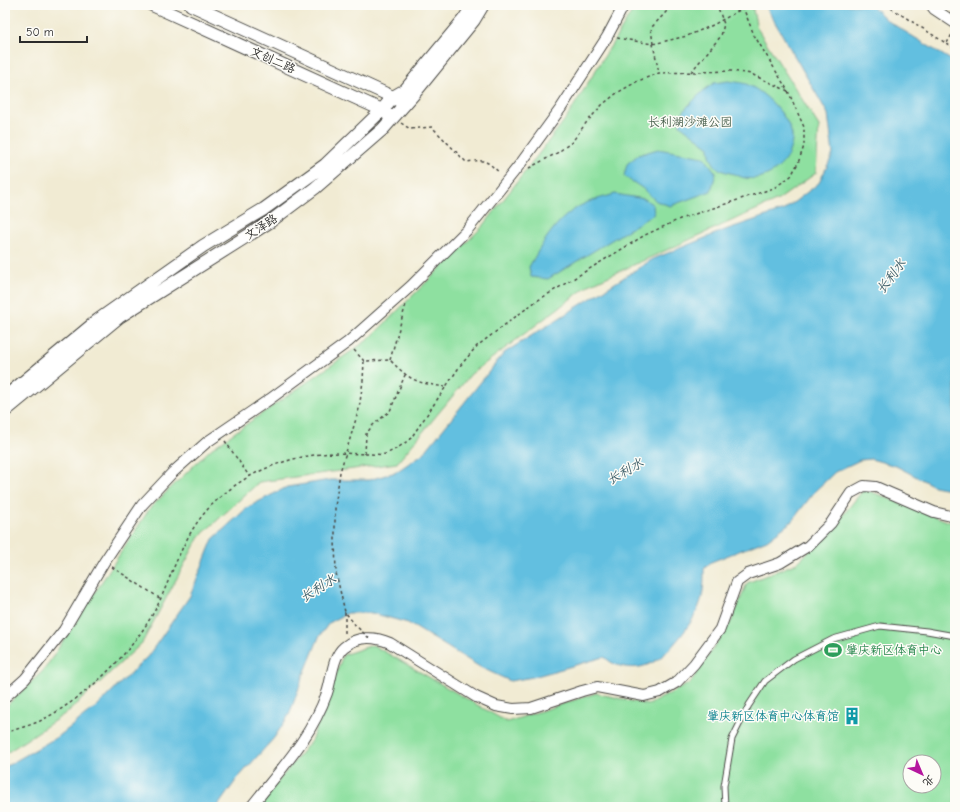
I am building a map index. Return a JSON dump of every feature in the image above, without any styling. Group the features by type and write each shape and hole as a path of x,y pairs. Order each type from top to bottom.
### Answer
{"street":[{"name":"文创二路","path":"152,5 382,110 392,118"},
{"name":"文创二路","path":"191,5 393,97 404,105"},
{"name":"文泽路","path":"5,397 98,320 203,246 264,209 325,165 382,110 393,97 405,90 464,20 473,5"},
{"name":"文泽路","path":"5,410 119,317 271,221 316,188 383,129 470,26 483,5"},
{"path":"5,697 25,679 64,630 104,562 142,505 172,473 207,442 270,399 348,342 411,286 468,229 508,179 561,108 607,37 624,5"},
{"path":"931,5 934,9 955,23"},
{"path":"251,807 297,750 314,723 327,692 337,657 342,648 353,640 369,638 380,639 390,643 476,697 496,706 513,709 531,708 597,687 644,696 660,692 677,682 694,664 720,629 737,582 748,574 780,563 808,546 830,523 851,493 864,486 876,487 934,512 955,517"}],"lane":[{"path":"725,807 724,786 732,739 749,706 765,682 794,659 832,639 880,626 927,631 955,636"}],"path":[{"path":"659,73 651,28 667,11 668,5"},
{"path":"691,72 721,36 724,24 717,5"},
{"path":"5,733 39,722 69,703 112,667 137,638 160,599 184,544 198,522 214,502 229,490 249,476 296,458 323,454 384,454 401,447 411,438 460,366 477,346 535,302 645,235 680,219 774,188 791,176 798,163 804,146 804,127 788,91 754,35 742,5"},
{"path":"607,37 653,44 687,36 713,25 749,5"},
{"path":"886,5 955,49"},
{"path":"947,44 955,30"},
{"path":"528,169 557,153 572,142 602,105 617,93 638,81 659,73 732,71 751,74 788,91"},
{"path":"392,118 410,129 432,128 466,162 480,160 488,163 508,179"},
{"path":"390,360 411,286"},
{"path":"342,648 346,631 345,612 336,573 334,540 335,508 340,472 359,409 364,361 348,342"},
{"path":"364,361 390,360 405,375 418,382 445,387"},
{"path":"365,454 366,434 373,425 390,411 405,375"},
{"path":"220,433 249,476"},
{"path":"104,562 160,599"},
{"path":"345,612 356,626 369,638"}],"green space":[{"name":"长利湖沙滩公园","path":"636,5 752,5 757,28 819,126 816,173 778,200 589,285 471,374 397,463 259,482 199,537 142,643 69,711 5,754 5,707 44,670 150,508 211,449 369,339 484,225 567,117"},
{"name":"肇庆新区体育中心","path":"864,489 955,524 955,807 257,807 311,741 343,655 373,645 507,722 596,693 648,705 690,683 732,620 747,583 797,563 831,530"}],"water":[{"name":"长利水","path":"765,5 871,5 888,21 951,60 955,64 955,490 934,486 896,466 871,459 860,460 835,472 816,490 791,522 767,540 711,562 704,569 701,601 688,626 667,652 645,666 627,667 617,665 604,657 533,677 510,681 480,667 408,623 372,613 348,613 329,623 319,637 289,715 274,738 237,779 217,807 5,807 5,767 59,736 96,707 148,656 190,596 213,539 248,507 287,487 330,480 369,480 396,472 424,453 504,353 653,259 725,230 784,210 819,183 833,154 828,114"},
{"path":"728,81 746,84 760,92 780,112 790,127 792,140 788,155 785,161 770,174 751,179 720,170 714,165 711,159 709,147 680,125 680,118 686,108 703,91 714,83"},
{"path":"658,149 704,157 716,173 711,191 670,206 656,201 642,188 624,176 627,164 638,155"},
{"path":"615,194 645,199 653,205 654,214 548,279 531,277 529,267 552,230 559,222 576,208 586,203"}],"place":[{"name":"肇庆新区体育中心","path":"833,650"},
{"name":"肇庆新区体育中心体育馆","path":"852,716"}]}
